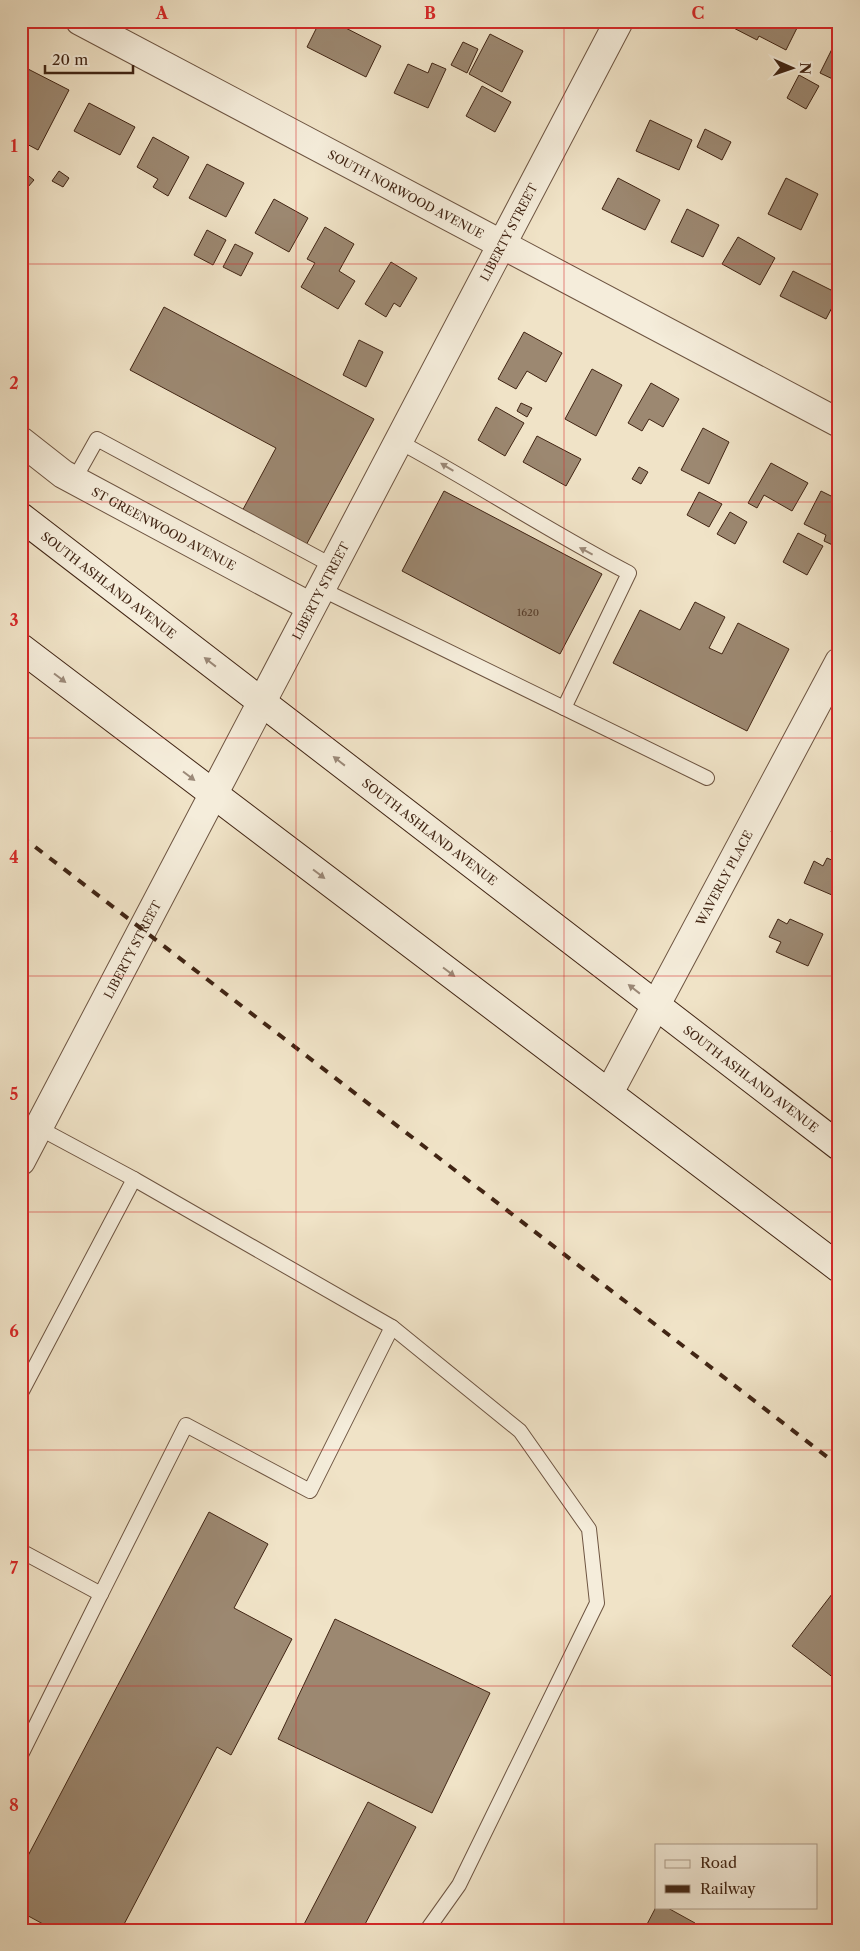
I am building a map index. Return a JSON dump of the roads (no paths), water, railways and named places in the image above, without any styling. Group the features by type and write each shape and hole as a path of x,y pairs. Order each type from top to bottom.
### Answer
{"street":[{"name":"SOUTH NORWOOD AVENUE","path":"80,21 839,423"},
{"name":"LIBERTY STREET","path":"21,1161 619,21"},
{"name":"ST GREENWOOD AVENUE","path":"21,441 63,474 74,480 321,587"},
{"name":"SOUTH ASHLAND AVENUE","path":"21,516 839,1146"},
{"path":"21,648 839,1268"},
{"name":"WAVERLY PLACE","path":"609,1093 839,662"}],"lane":[{"path":"74,480 97,439 321,587 707,778"},
{"path":"398,441 440,463 581,548 629,573 564,708"},
{"path":"39,1128 392,1327 520,1431 589,1529 597,1603 459,1885 428,1930"},
{"path":"21,1393 134,1180"},
{"path":"21,1755 186,1425 310,1491 392,1327"},
{"path":"21,1551 101,1594"}],"railway":[{"path":"21,836 839,1466"}]}
